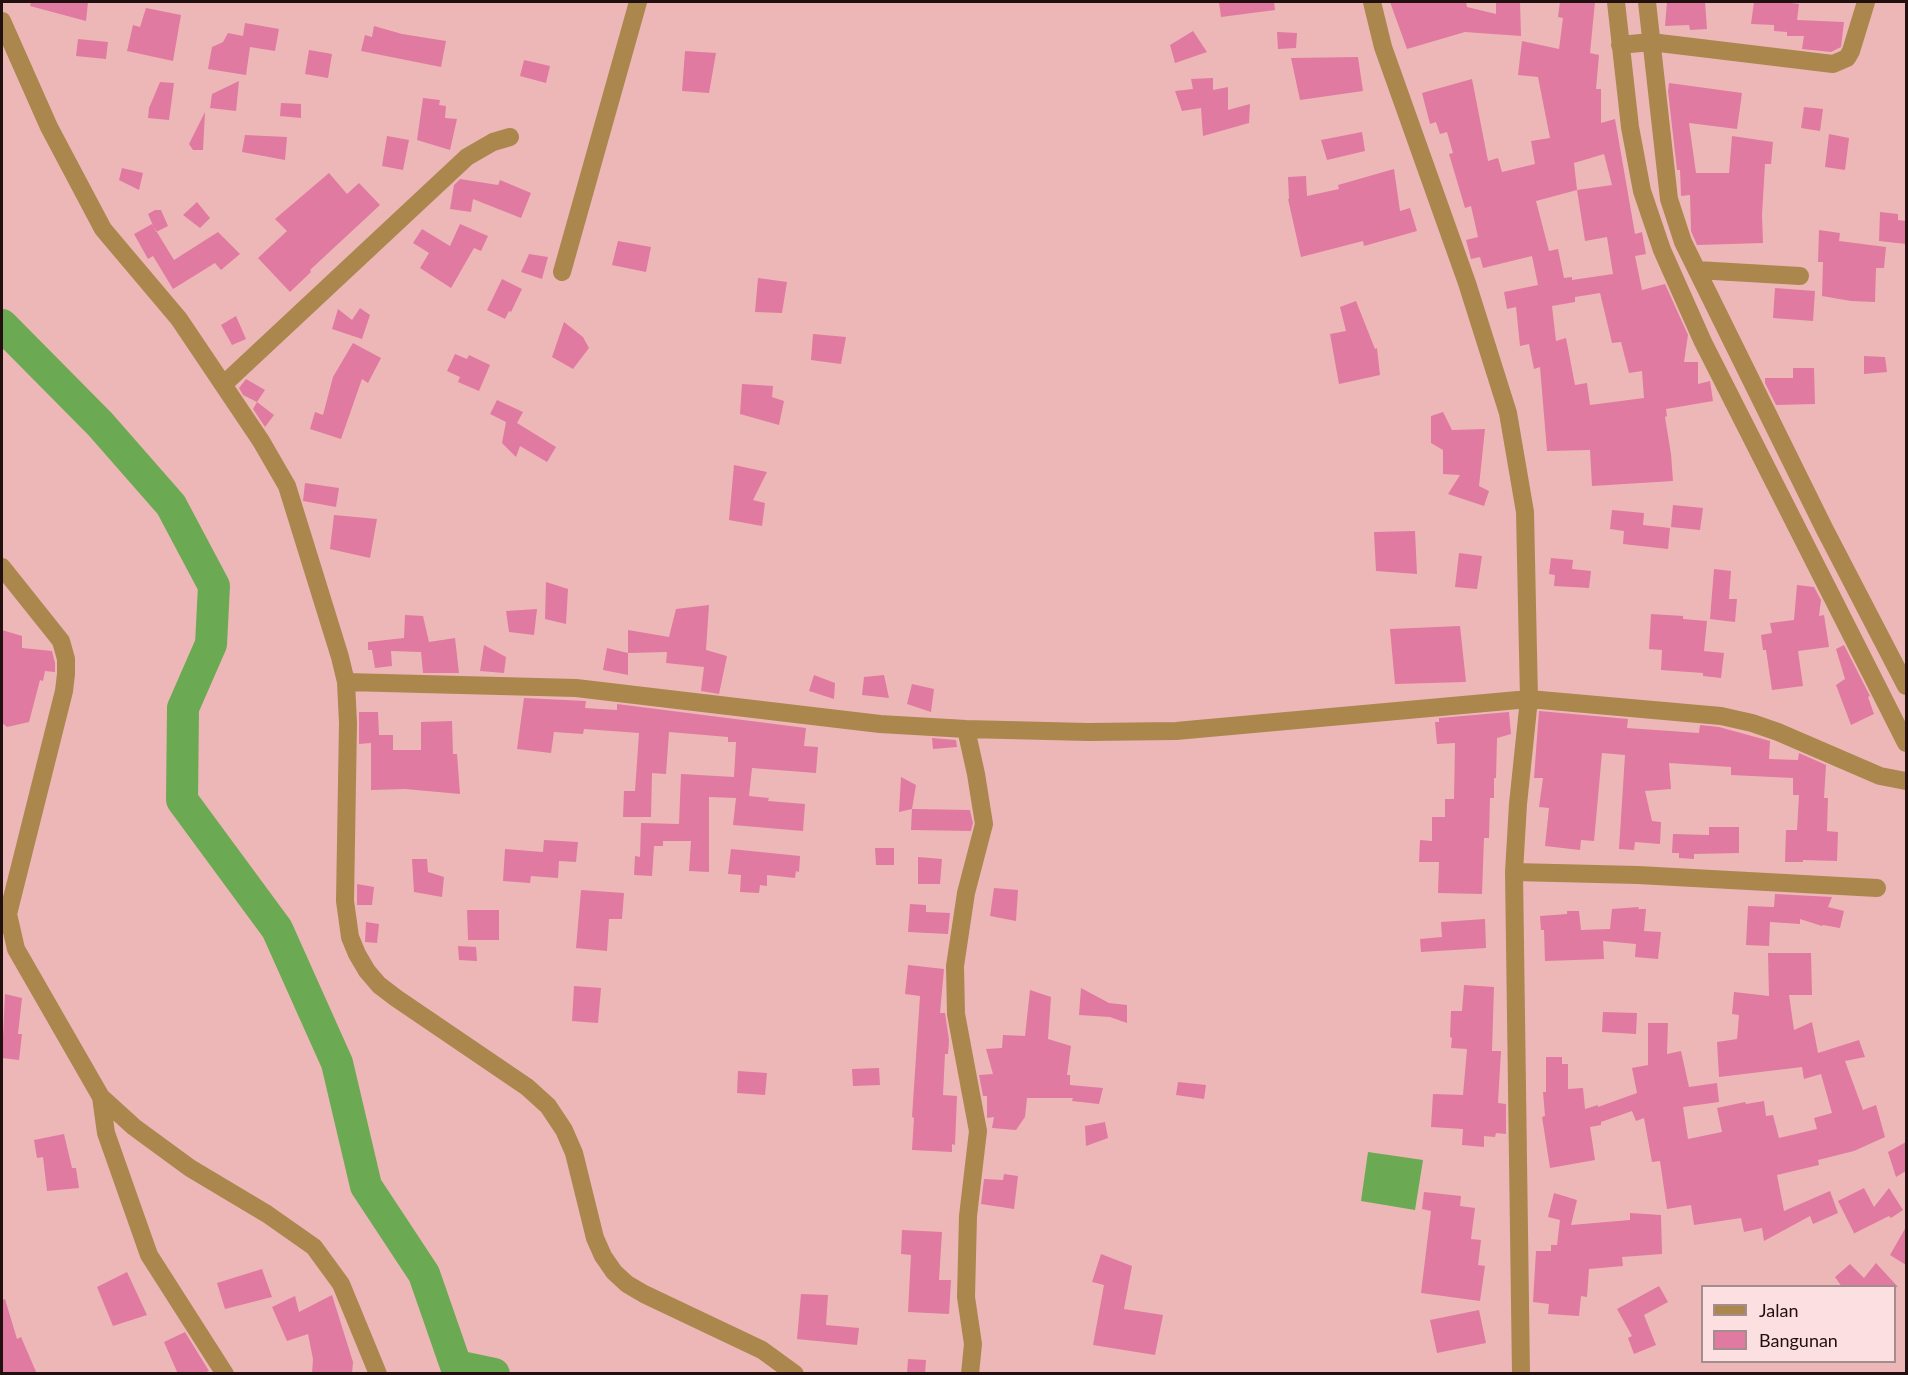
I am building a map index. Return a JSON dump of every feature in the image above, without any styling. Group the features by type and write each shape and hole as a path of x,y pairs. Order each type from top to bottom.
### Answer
{"street":[{"path":"562,272 638,2"},
{"path":"1372,2 1383,47 1467,283 1508,413 1525,512 1530,699 1518,804 1514,872 1521,1374"},
{"path":"1616,2 1634,44 1645,126 1642,191 1673,246 1703,342 1752,409 1824,528 1906,686"},
{"path":"1647,2 1634,44 1645,126 1669,199 1673,246 1697,270 1752,409 1906,743"},
{"path":"1634,44 1833,64 1847,58 1851,51 1866,2"},
{"path":"2,21 49,127 103,229 179,319 275,462 287,486 346,682 348,723 345,901 350,937 357,954 379,985 527,1088 548,1106 564,1130 574,1153 596,1238 603,1256 614,1272 627,1284 644,1294 762,1350 795,1374"},
{"path":"224,384 467,157 493,142 510,137"},
{"path":"1697,270 1800,276"},
{"path":"2,567 61,641 66,659 64,691 8,914 16,949 101,1097 134,1127 190,1168 267,1214 314,1247 342,1284 378,1374"},
{"path":"346,682 576,688 864,723 966,729 1088,732 1176,731 1530,699 1721,716 1778,732 1880,776 1906,782"},
{"path":"966,729 984,824 966,893 956,966 956,1014 978,1131 968,1216 966,1297 973,1344 970,1374"},
{"path":"1514,872 1638,875 1877,888"},
{"path":"101,1097 106,1133 147,1249 156,1267 225,1374"}],"shaded area":[{"path":"1368,1152 1423,1160 1415,1210 1361,1201"}],"building":[{"path":"31,2 88,2 86,21 30,6"},
{"path":"1219,2 1274,2 1275,10 1221,17"},
{"path":"1390,2 1466,2 1467,7 1496,14 1496,2 1520,2 1521,36 1465,32 1407,49"},
{"path":"1560,2 1595,2 1590,53 1599,55 1596,89 1601,89 1601,123 1615,119 1635,234 1642,232 1646,254 1635,256 1642,290 1665,284 1688,335 1684,362 1698,362 1698,384 1710,381 1713,401 1666,409 1673,481 1592,486 1590,450 1547,451 1540,367 1534,369 1529,344 1520,346 1516,307 1507,309 1504,292 1538,285 1532,256 1483,268 1480,257 1471,259 1466,240 1478,237 1471,206 1465,208 1449,154 1453,153 1447,132 1440,134 1436,122 1430,124 1422,93 1472,79 1488,161 1498,158 1502,172 1535,164 1531,141 1550,138 1538,77 1518,75 1522,41 1559,49 1563,18 1558,17","holes":["1604,154 1612,185 1577,190 1574,163","1577,190 1585,241 1607,237 1613,274 1572,280 1572,277 1564,278 1558,249 1549,251 1536,201","1600,293 1612,343 1621,342 1629,373 1642,371 1644,398 1590,405 1587,383 1575,385 1566,338 1556,341 1552,306 1575,302 1575,297"]},
{"path":"1667,2 1705,2 1707,29 1690,30 1689,25 1665,26"},
{"path":"1754,2 1799,4 1797,20 1844,22 1841,47 1831,52 1802,49 1804,36 1787,36 1787,32 1774,31 1774,25 1751,24"},
{"path":"146,8 181,15 173,61 127,51 133,25 140,27"},
{"path":"245,23 279,29 275,51 250,47 246,75 208,69 212,47 223,42 228,33 243,36"},
{"path":"374,26 402,34 446,41 441,67 361,51 365,35 372,37"},
{"path":"1193,31 1207,52 1175,63 1170,45"},
{"path":"1277,32 1297,33 1296,48 1278,49"},
{"path":"78,39 108,42 106,59 76,56"},
{"path":"309,50 332,54 328,78 305,74"},
{"path":"685,51 716,53 709,93 682,91"},
{"path":"1358,57 1363,91 1300,100 1291,58"},
{"path":"524,60 550,66 546,83 520,76"},
{"path":"1213,78 1213,90 1228,87 1228,110 1250,104 1249,123 1203,136 1201,108 1182,111 1175,91 1193,89 1191,79"},
{"path":"239,81 236,111 210,108 212,94"},
{"path":"160,82 174,83 169,120 148,118 149,108"},
{"path":"1669,83 1742,93 1737,129 1689,123 1696,173 1729,173 1732,136 1773,142 1771,164 1765,164 1763,243 1697,245 1691,231 1690,195 1681,196 1680,170 1677,170 1668,91"},
{"path":"423,98 440,100 439,105 446,106 445,118 457,119 450,150 417,140"},
{"path":"281,103 301,104 301,118 280,116"},
{"path":"1804,107 1823,109 1820,131 1801,128"},
{"path":"205,112 203,150 193,150 189,144"},
{"path":"1362,132 1365,151 1327,160 1321,140"},
{"path":"1829,134 1849,138 1845,170 1825,167"},
{"path":"245,135 287,137 285,160 242,152"},
{"path":"387,136 409,140 403,170 382,166"},
{"path":"122,168 143,173 139,190 119,180"},
{"path":"1394,169 1400,211 1410,208 1417,231 1364,246 1363,241 1301,257 1288,199 1288,177 1306,176 1307,196 1339,189 1338,185"},
{"path":"329,173 347,194 359,183 380,205 310,270 311,272 290,292 258,258 287,231 275,219"},
{"path":"460,179 498,185 500,180 531,193 521,218 473,199 471,212 450,209 454,185"},
{"path":"197,202 210,218 200,228 183,215"},
{"path":"161,210 168,226 156,232 148,214"},
{"path":"1880,212 1898,214 1898,220 1906,221 1906,244 1879,241"},
{"path":"152,224 174,260 218,232 240,254 221,270 215,263 173,289 153,256 148,259 134,234"},
{"path":"460,224 488,236 481,251 474,248 451,288 420,268 429,253 413,243 422,229 450,246"},
{"path":"1819,230 1840,233 1839,241 1886,247 1884,268 1876,268 1875,302 1822,296 1823,262 1818,262"},
{"path":"618,241 651,247 646,272 612,265"},
{"path":"529,254 548,257 542,279 521,272"},
{"path":"758,278 787,282 782,313 755,312"},
{"path":"502,279 522,289 505,319 487,310"},
{"path":"1775,288 1815,291 1813,321 1773,318"},
{"path":"1356,301 1375,349 1377,348 1380,375 1339,384 1330,334 1346,331 1340,307"},
{"path":"360,308 370,315 362,339 332,329 338,309 352,320"},
{"path":"236,316 246,339 232,345 221,325"},
{"path":"564,322 583,337 589,348 573,369 552,357"},
{"path":"813,334 846,337 841,364 811,360"},
{"path":"353,343 381,358 368,383 362,379 341,439 310,429 315,412 323,415 333,377"},
{"path":"455,354 467,359 469,355 490,365 479,391 458,382 460,377 447,371"},
{"path":"1864,356 1885,357 1887,372 1864,374"},
{"path":"1793,368 1814,368 1815,404 1776,405 1765,383 1765,378 1793,378"},
{"path":"246,379 265,390 257,402 243,395 239,388"},
{"path":"742,384 773,386 772,397 784,401 779,425 740,414"},
{"path":"497,400 523,412 517,423 556,447 547,462 520,446 516,457 502,443 506,422 490,414"},
{"path":"257,402 274,415 265,427 253,409"},
{"path":"1443,412 1452,430 1485,429 1479,486 1489,491 1484,506 1448,494 1460,475 1443,474 1443,450 1431,443 1431,416"},
{"path":"734,465 767,472 753,500 765,503 762,526 729,520"},
{"path":"305,483 339,488 336,507 303,501"},
{"path":"1673,505 1703,508 1700,530 1671,527"},
{"path":"1612,510 1644,513 1643,525 1670,528 1668,549 1623,544 1624,531 1610,529"},
{"path":"334,515 377,519 370,558 330,549"},
{"path":"1415,531 1417,574 1376,571 1374,532"},
{"path":"1459,553 1482,556 1477,589 1455,587"},
{"path":"1551,558 1573,560 1572,569 1591,571 1589,588 1554,586 1555,575 1549,574"},
{"path":"1714,569 1731,571 1729,599 1737,599 1735,622 1710,619"},
{"path":"546,582 568,589 566,624 545,619"},
{"path":"1797,585 1814,587 1821,600 1819,616 1824,615 1829,647 1798,651 1803,686 1772,690 1766,650 1763,650 1761,635 1772,633 1770,623 1794,620"},
{"path":"709,605 706,650 727,656 719,694 701,691 704,667 666,663 667,652 628,653 628,630 669,637 676,609"},
{"path":"537,609 534,635 509,632 506,611"},
{"path":"1651,614 1683,616 1683,619 1707,621 1704,651 1724,653 1721,678 1703,676 1703,673 1661,670 1662,650 1649,649"},
{"path":"405,615 423,616 429,642 455,638 459,673 423,673 421,652 391,651 392,666 375,668 372,650 368,650 368,642 404,638"},
{"path":"1460,626 1466,682 1395,684 1390,629"},
{"path":"2,630 22,636 22,648 52,651 55,663 55,672 45,671 43,681 40,680 29,722 7,727 2,723"},
{"path":"484,645 506,657 504,673 480,671"},
{"path":"1844,645 1870,696 1868,697 1874,714 1851,725 1836,685 1845,679 1836,649"},
{"path":"607,648 628,653 628,675 603,670"},
{"path":"814,675 835,683 834,699 809,691"},
{"path":"884,675 889,698 862,695 864,677"},
{"path":"912,684 934,689 931,712 907,704"},
{"path":"524,698 586,701 585,708 617,710 617,704 806,728 804,746 818,747 816,773 752,768 749,796 769,798 768,801 805,804 803,831 733,825 736,798 709,797 709,872 689,871 691,841 663,841 663,846 654,846 652,876 634,875 635,856 640,857 641,823 679,824 681,774 734,777 736,742 728,742 728,737 669,732 666,774 652,773 651,817 623,817 624,791 635,791 639,733 584,729 583,734 554,732 551,753 517,749"},
{"path":"1539,711 1628,719 1627,728 1699,733 1700,725 1719,727 1770,741 1769,759 1798,760 1799,753 1826,765 1824,798 1828,798 1827,831 1838,832 1837,861 1785,862 1786,830 1797,830 1799,795 1793,795 1793,778 1731,775 1731,767 1669,763 1671,789 1645,791 1652,821 1661,822 1660,844 1635,842 1634,850 1619,849 1625,755 1602,753 1594,841 1581,840 1580,850 1545,846 1549,808 1539,807 1543,778 1534,778"},
{"path":"359,712 378,712 379,735 393,735 393,750 421,750 421,722 452,721 453,754 457,754 460,794 405,789 371,790 371,743 359,744"},
{"path":"1509,712 1511,734 1497,738 1494,798 1490,798 1489,838 1484,838 1482,894 1438,893 1439,862 1419,862 1420,840 1432,841 1432,817 1445,817 1445,799 1454,799 1455,743 1437,744 1435,722 1439,722 1439,718"},
{"path":"932,738 956,740 957,747 933,749"},
{"path":"901,777 916,785 912,809 899,812"},
{"path":"912,809 970,810 973,823 971,831 911,830"},
{"path":"1709,827 1739,827 1739,853 1694,854 1694,859 1679,858 1679,853 1672,853 1673,834 1709,835"},
{"path":"544,840 578,842 576,862 559,861 558,878 531,876 530,883 503,881 505,849 543,852"},
{"path":"875,848 894,848 894,865 876,865"},
{"path":"731,849 800,856 799,872 796,871 795,878 767,875 767,886 760,885 759,893 740,892 741,875 728,874"},
{"path":"918,857 942,859 940,884 918,884"},
{"path":"412,859 427,859 428,872 444,877 442,897 414,892"},
{"path":"357,884 374,887 372,905 357,905"},
{"path":"994,888 1018,890 1016,921 990,916"},
{"path":"581,890 624,893 622,919 609,919 607,951 576,948"},
{"path":"1775,894 1832,897 1828,907 1844,911 1840,928 1822,926 1800,919 1800,924 1770,922 1769,946 1746,945 1748,906 1774,907"},
{"path":"910,904 926,905 926,912 950,913 948,934 908,932"},
{"path":"1639,907 1638,909 1646,909 1644,931 1661,932 1658,959 1635,957 1636,944 1603,941 1604,959 1545,961 1544,930 1541,930 1540,916 1579,911 1581,930 1610,929 1612,909"},
{"path":"467,910 499,910 499,940 468,940"},
{"path":"1485,919 1486,948 1421,952 1420,939 1442,937 1441,922"},
{"path":"366,922 379,924 377,943 365,942"},
{"path":"458,946 476,947 477,961 459,960"},
{"path":"1768,953 1811,953 1812,995 1789,995 1794,1030 1812,1022 1818,1053 1859,1040 1865,1057 1845,1061 1863,1110 1876,1105 1885,1137 1854,1151 1818,1160 1819,1165 1777,1175 1784,1211 1830,1191 1838,1213 1813,1224 1810,1216 1764,1241 1762,1228 1744,1232 1741,1218 1694,1225 1691,1205 1667,1209 1660,1161 1652,1162 1644,1118 1636,1121 1632,1111 1601,1122 1601,1125 1590,1127 1595,1160 1550,1168 1542,1117 1545,1116 1543,1092 1546,1092 1546,1057 1562,1057 1562,1064 1568,1064 1568,1089 1583,1088 1585,1109 1598,1105 1598,1107 1637,1093 1632,1068 1648,1065 1648,1023 1668,1023 1667,1054 1681,1051 1689,1087 1717,1083 1719,1102 1683,1107 1688,1139 1722,1132 1717,1108 1745,1102 1746,1104 1764,1101 1766,1116 1773,1115 1779,1138 1817,1129 1814,1118 1832,1113 1821,1074 1804,1079 1802,1067 1719,1077 1717,1042 1737,1039 1739,1015 1732,1014 1734,992 1769,996"},
{"path":"908,965 944,969 940,1013 945,1013 949,1040 948,1054 945,1054 943,1095 957,1096 955,1145 952,1144 952,1152 912,1150 920,996 905,994"},
{"path":"1464,985 1494,987 1492,1051 1501,1051 1498,1103 1506,1104 1506,1134 1496,1133 1495,1137 1484,1136 1484,1147 1462,1145 1463,1129 1431,1127 1433,1094 1463,1095 1467,1049 1451,1048 1452,1038 1450,1037 1451,1011 1462,1011"},
{"path":"574,986 601,988 598,1023 572,1021"},
{"path":"1081,988 1109,1003 1127,1005 1127,1023 1110,1017 1079,1015"},
{"path":"1030,990 1051,997 1048,1039 1071,1046 1067,1075 1070,1075 1070,1085 1103,1088 1099,1104 1072,1101 1073,1098 1027,1098 1025,1117 1016,1130 992,1128 994,1117 987,1118 987,1096 983,1096 979,1075 993,1074 986,1049 1002,1048 1003,1035 1025,1036"},
{"path":"5,994 22,998 18,1034 22,1034 19,1060 2,1058"},
{"path":"1603,1012 1637,1013 1636,1034 1602,1032"},
{"path":"879,1068 880,1085 853,1086 852,1069"},
{"path":"738,1071 767,1073 765,1095 737,1093"},
{"path":"1178,1082 1206,1085 1204,1099 1176,1095"},
{"path":"1105,1122 1108,1138 1086,1146 1085,1126"},
{"path":"64,1134 72,1168 76,1168 79,1188 47,1191 43,1157 37,1158 34,1140"},
{"path":"1906,1142 1906,1171 1896,1177 1888,1152"},
{"path":"1004,1174 1018,1176 1014,1209 981,1204 984,1179 1003,1180"},
{"path":"1864,1188 1874,1207 1889,1188 1903,1210 1891,1218 1889,1216 1853,1234 1838,1201"},
{"path":"1424,1192 1461,1196 1460,1206 1475,1208 1471,1239 1481,1240 1478,1265 1485,1266 1480,1301 1421,1293 1431,1211 1422,1209"},
{"path":"1554,1193 1577,1200 1571,1225 1630,1220 1630,1213 1661,1215 1662,1254 1622,1257 1623,1266 1589,1269 1587,1297 1581,1296 1579,1316 1548,1314 1549,1304 1533,1302 1536,1251 1551,1251 1551,1245 1557,1245 1560,1220 1548,1217"},
{"path":"1906,1227 1906,1265 1890,1255"},
{"path":"902,1230 942,1232 939,1280 951,1280 949,1314 908,1312 911,1255 901,1254"},
{"path":"1101,1254 1132,1266 1124,1309 1163,1315 1155,1355 1093,1345 1104,1285 1092,1282"},
{"path":"1876,1263 1898,1287 1896,1285 1841,1285 1835,1277 1850,1264 1864,1278"},
{"path":"262,1269 272,1297 225,1309 217,1283"},
{"path":"127,1272 147,1315 113,1326 97,1287"},
{"path":"1659,1286 1668,1302 1644,1315 1656,1345 1634,1354 1628,1338 1632,1336 1617,1309"},
{"path":"801,1294 828,1295 826,1325 859,1328 857,1345 797,1339"},
{"path":"332,1295 353,1362 352,1374 312,1374 313,1359 308,1334 287,1341 272,1307 295,1296 299,1312"},
{"path":"5,1299 17,1339 21,1337 37,1374 2,1374 2,1300"},
{"path":"1479,1310 1486,1343 1437,1353 1430,1320"},
{"path":"185,1332 209,1371 202,1374 178,1374 164,1342"},
{"path":"908,1359 926,1360 925,1374 907,1374"}],"waterway":[{"path":"2,325 100,424 171,505 214,586 211,644 183,708 182,800 277,929 337,1063 366,1186 424,1274 456,1366 494,1374"}]}
